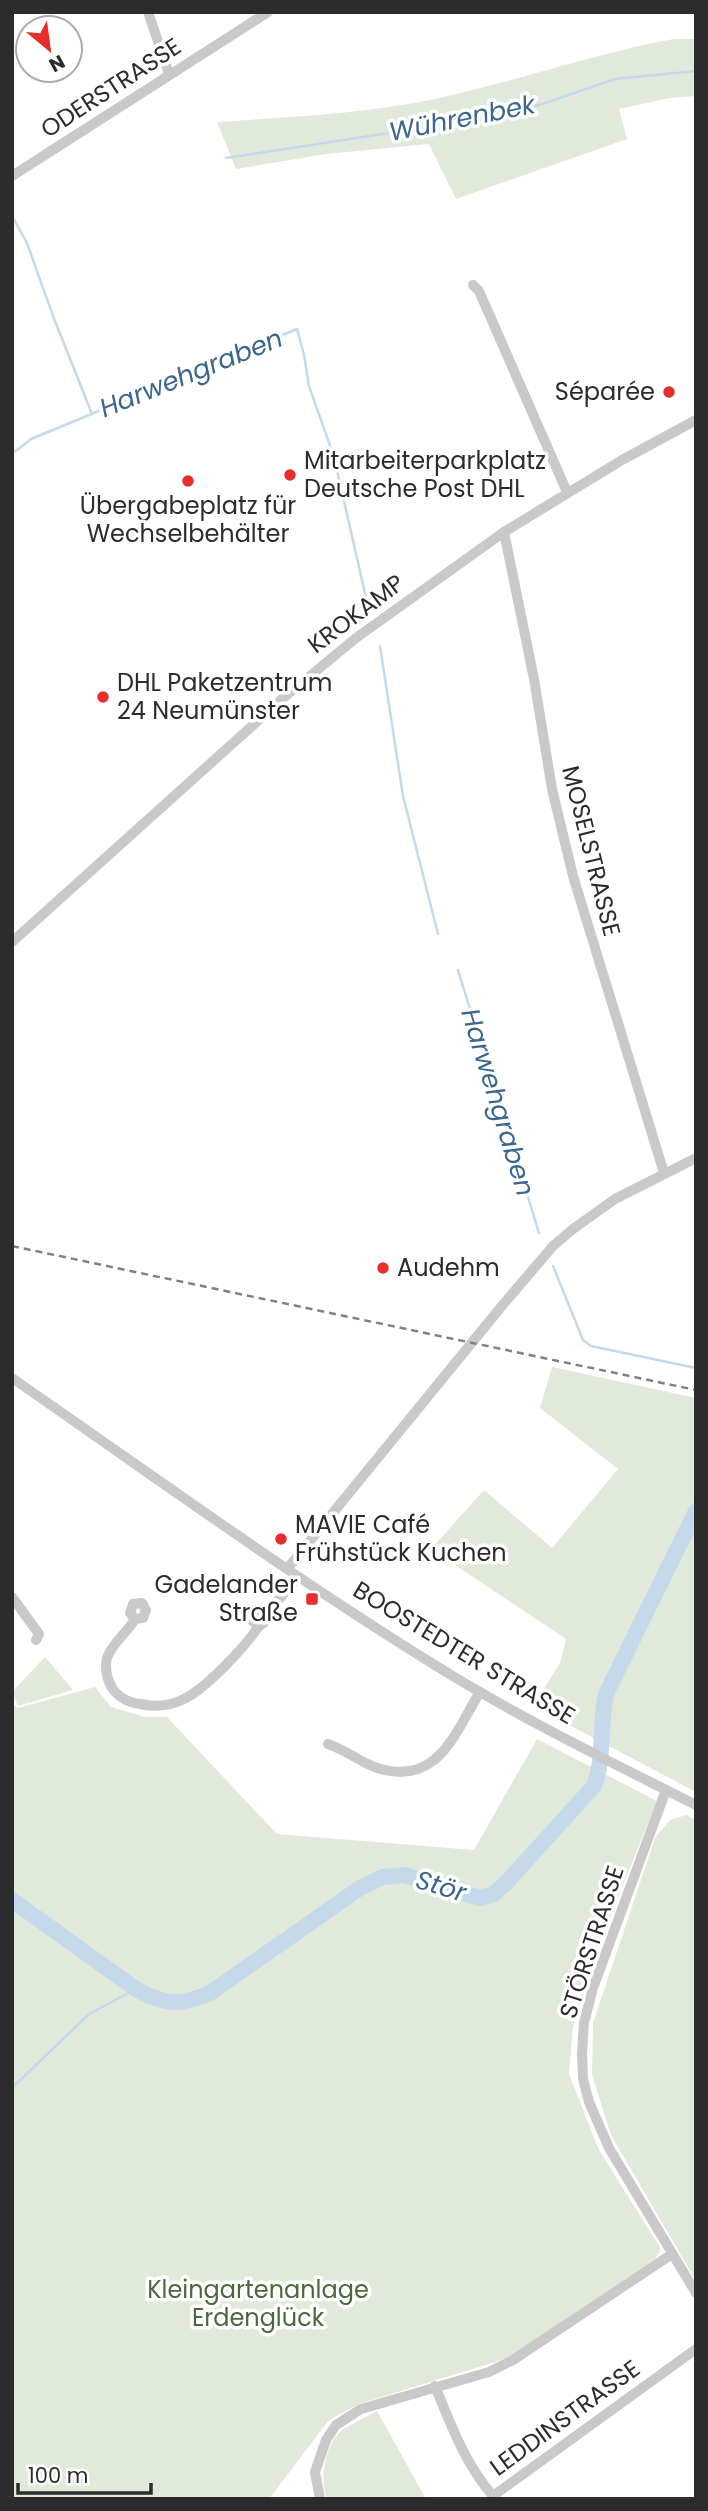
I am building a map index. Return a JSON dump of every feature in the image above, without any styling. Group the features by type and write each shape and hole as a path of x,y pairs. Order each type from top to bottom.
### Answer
{"street":[{"path":"148,12 169,74"},
{"name":"ODERSTRASSE","path":"12,176 268,12"},
{"path":"473,285 479,291 567,492"},
{"name":"KROKAMP","path":"12,942 332,657 504,532 567,492 696,420"},
{"name":"MOSELSTRASSE","path":"504,532 534,679 552,789 573,876 664,1173"},
{"path":"287,1569 553,1246 626,1192 696,1158"},
{"name":"BOOSTEDTER STRASSE","path":"12,1378 298,1577 480,1692 696,1805"},
{"path":"135,1619 110,1652 106,1668 111,1685 120,1696 129,1701 156,1706 179,1701 195,1691 242,1648 298,1577"},
{"path":"12,1597 40,1634 36,1640"},
{"path":"328,1744 377,1768 398,1772 423,1769 442,1753 480,1692"},
{"name":"STÖRSTRASSE","path":"666,1790 593,1988 584,2023 583,2080 609,2148 696,2293"},
{"path":"320,2499 315,2472 326,2440 336,2425 361,2409 489,2372 513,2360 672,2254"},
{"name":"LEDDINSTRASSE","path":"436,2386 468,2462 494,2496 696,2349"}],"green space":[{"path":"674,39 696,39 696,96 670,98 619,109 627,139 456,199 429,144 326,154 236,169 217,122 297,117 404,105"},
{"path":"552,1367 696,1398 696,1792 533,1706 560,1663 566,1639 431,1549 484,1490 552,1548 618,1469 540,1408"},
{"path":"45,1657 73,1690 18,1706 12,1692"},
{"name":"Kleingartenanlage Erdenglück","path":"95,1687 111,1707 145,1717 167,1717 277,1834 474,1850 537,1739 657,1801 599,1945 573,2027 569,2074 599,2150 661,2249 655,2259 508,2358 359,2404 329,2420 269,2499 12,2499 12,1703 18,1708"},
{"path":"686,1815 696,1820 696,2281 611,2135 592,2075 593,2023 655,1838 670,1820"},
{"path":"377,2411 426,2499 327,2499 324,2472 331,2444 342,2430"}],"waterway":[{"name":"Wührenbek","path":"226,158 513,114 615,79 696,71"},
{"path":"12,216 27,243 92,414"},
{"name":"Harwehgraben","path":"12,454 31,439 297,329 309,386 334,457 369,611"},
{"name":"Harwehgraben","path":"380,646 403,796 438,934"},
{"name":"Harwehgraben","path":"458,970 539,1233"},
{"name":"Harwehgraben","path":"553,1266 583,1340 591,1346 696,1368"},
{"name":"Stör","path":"12,1900 136,1989 164,2001 181,2002 210,1993 360,1888 383,1877 404,1875 480,1898 494,1894 594,1786 600,1764 606,1694 696,1511"},
{"path":"12,2088 89,2014 136,1989"}],"railway":[{"path":"12,1246 696,1390"}],"place":[{"name":"Séparée","path":"669,392"},
{"name":"Mitarbeiterparkplatz Deutsche Post DHL","path":"290,475"},
{"name":"Übergabeplatz für Wechselbehälter","path":"188,481"},
{"name":"DHL Paketzentrum 24 Neumünster","path":"103,697"},
{"name":"Audehm","path":"383,1268"},
{"name":"MAVIE Café Frühstück Kuchen","path":"281,1539"},
{"name":"Gadelander Straße","path":"312,1599"}]}
